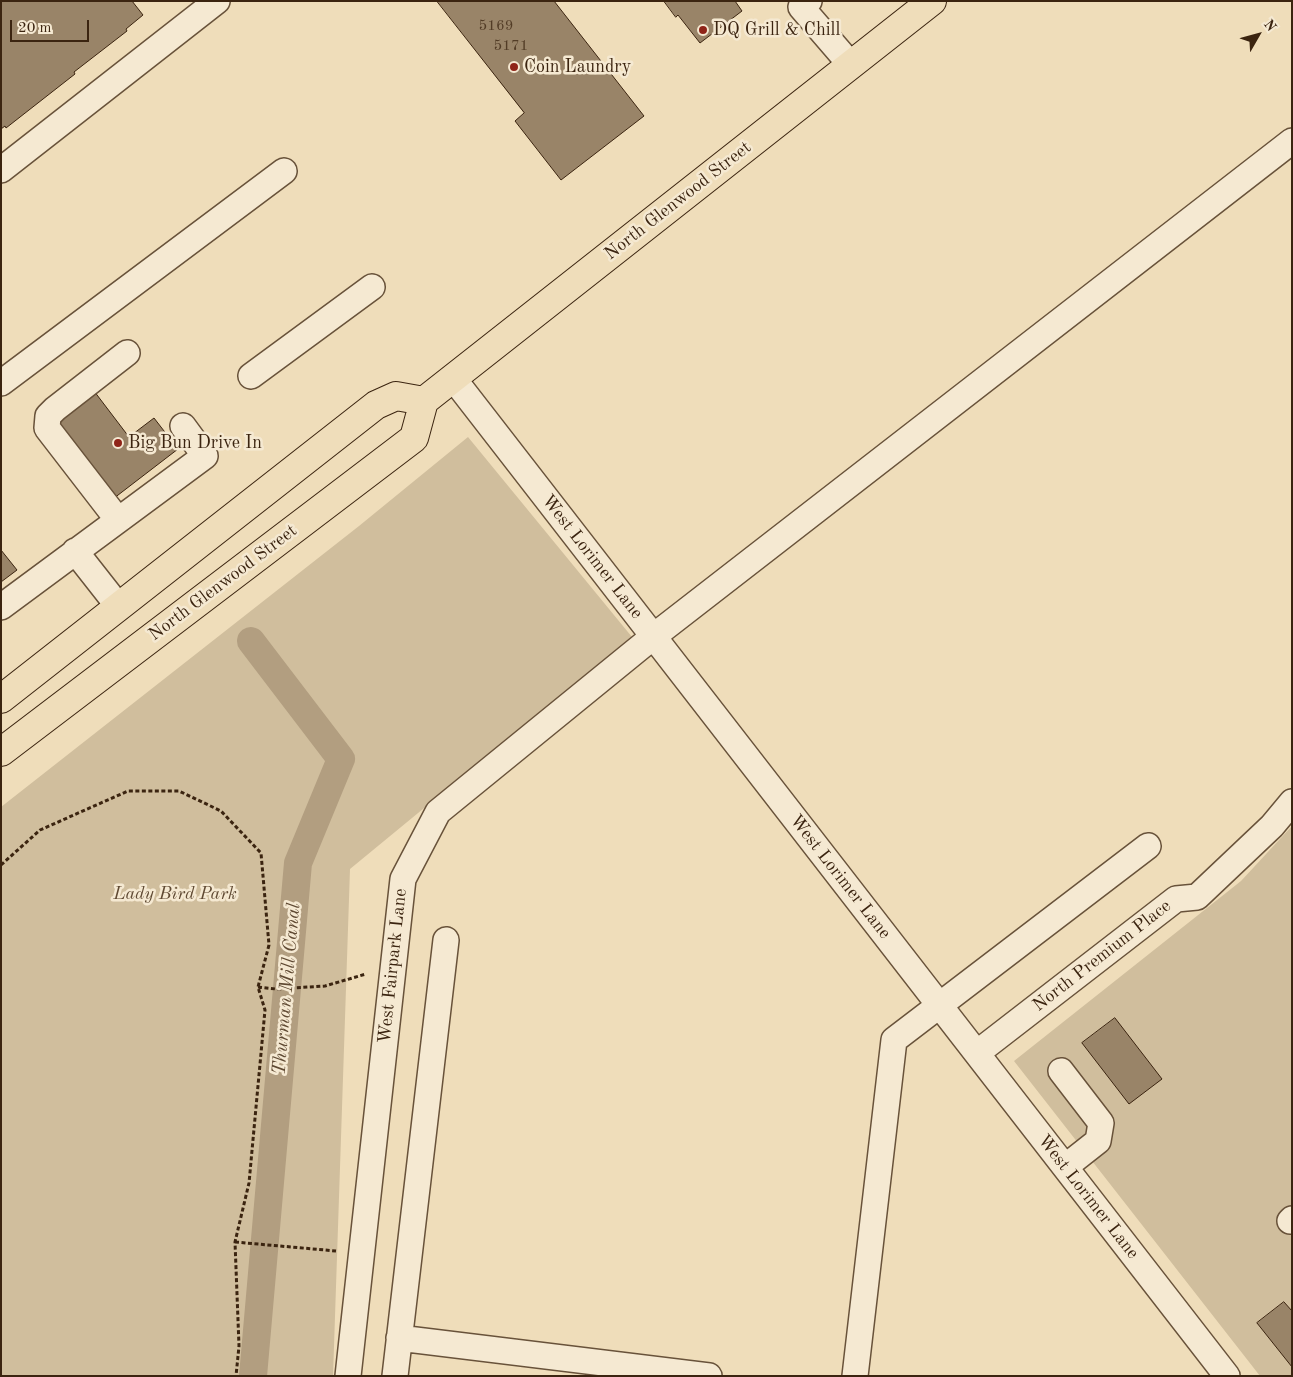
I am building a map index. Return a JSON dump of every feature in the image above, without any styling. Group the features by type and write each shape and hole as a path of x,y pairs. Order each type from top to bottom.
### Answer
{"main road":[{"name":"North Glenwood Street","path":"1,752 414,438 424,400 932,1"},
{"path":"1,699 376,405 396,396 424,400"}],"street":[{"path":"1,170 217,1"},
{"path":"809,1 801,7 850,65"},
{"name":"West Fairpark Lane","path":"348,1376 403,879 438,812 654,636 1292,141"},
{"path":"1,383 284,171"},
{"path":"251,376 372,287"},
{"path":"118,520 47,428 48,416 55,409 127,353"},
{"name":"West Lorimer Lane","path":"453,378 1227,1376"},
{"path":"1,607 205,456 183,426"},
{"path":"75,551 119,607"},
{"name":"North Premium Place","path":"977,1054 1176,899 1197,897 1272,826 1292,802"},
{"path":"855,1376 894,1040 1148,846"},
{"path":"395,1376 446,940"},
{"path":"1062,1071 1101,1123 1098,1141 1065,1167"},
{"path":"399,1338 709,1376"}],"path":[{"path":"1,865 40,830 128,791 179,791 221,811 261,853 269,945 258,987 265,1010 249,1183 235,1242 239,1346 236,1376"},
{"path":"258,987 276,989 325,986 394,966"},
{"path":"235,1242 321,1250"}],"green space":[{"name":"Lady Bird Park","path":"468,437 632,637 350,869 333,1376 1,1376 1,807 359,526"},
{"path":"1292,826 1292,1376 1260,1376 1014,1061 1241,881"}],"building":[{"path":"1,1 132,1 143,15 126,29 127,31 74,72 75,74 6,128 5,126 1,129"},
{"path":"437,1 554,1 644,116 561,180 515,121 524,113"},
{"name":"DQ Grill & Chill","path":"664,1 735,1 742,11 700,43 678,15 676,17"},
{"name":"Big Bun Drive In","path":"94,391 129,437 154,418 178,449 109,502 49,426"},
{"path":"1,550 17,570 1,582"},
{"path":"1115,1018 1162,1079 1129,1104 1082,1043"},
{"path":"1284,1302 1292,1311 1292,1367 1257,1323"}],"waterway":[{"name":"Thurman Mill Canal","path":"251,641 341,759 298,863 253,1376"}],"place":[{"name":"DQ Grill & Chill","path":"703,30"},
{"name":"Coin Laundry","path":"514,67"},
{"name":"Big Bun Drive In","path":"118,443"}]}
